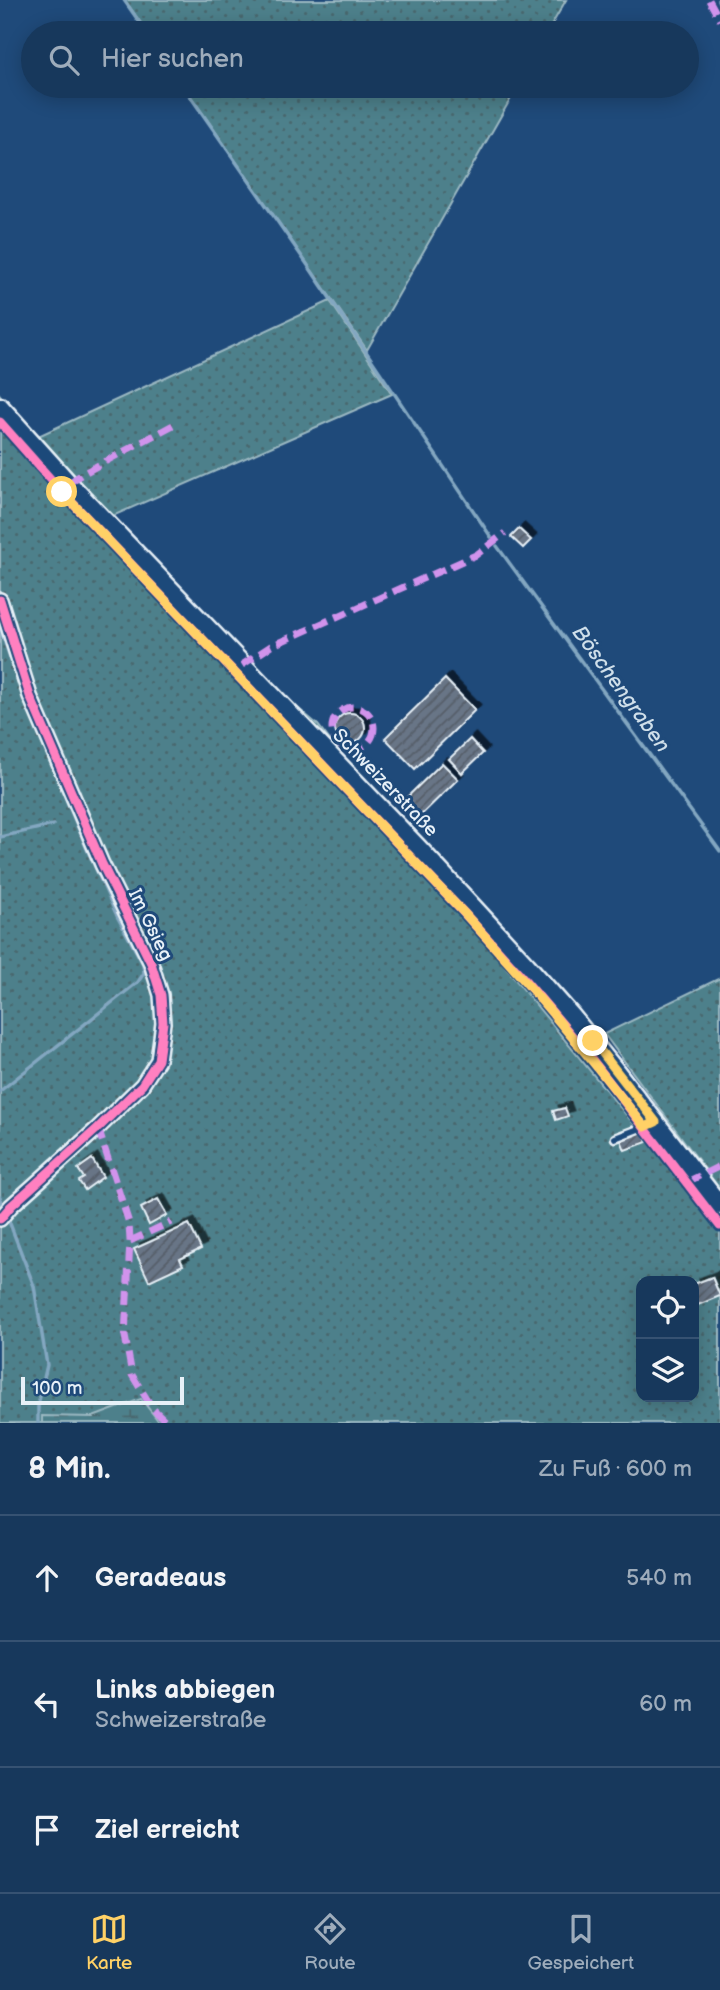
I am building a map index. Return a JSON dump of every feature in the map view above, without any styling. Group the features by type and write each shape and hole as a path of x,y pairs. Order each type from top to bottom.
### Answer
{"main road":[{"name":"Schweizerstraße","path":"3,416 419,848 527,965 572,1016 720,1205"}],"street":[{"name":"Im Gsieg","path":"0,600 30,696 102,864 151,964 161,995 163,1023 158,1060 142,1085 0,1219"}],"lane":[{"path":"615,1138 656,1122"}],"green space":[{"path":"125,0 566,0 554,21 140,21"},
{"path":"192,98 511,98 367,350"},
{"path":"330,301 392,394 110,517 243,662 318,725 514,978 720,1229 720,1423 0,1423 0,395 34,438"},
{"path":"720,978 720,1189 604,1034"},
{"path":"141,1399 160,1423 42,1423 42,1416 93,1417"}],"building":[{"path":"519,529 531,540 523,548 511,537"},
{"path":"445,679 475,710 415,769 385,738"},
{"path":"350,713 361,717 365,728 361,739 350,743 339,739 335,728 339,717"},
{"path":"470,739 483,753 462,773 449,759"},
{"path":"442,763 458,779 416,820 400,804"},
{"path":"565,1108 568,1116 556,1120 553,1111"},
{"path":"642,1131 647,1142 625,1150 621,1140"},
{"path":"92,1159 103,1177 85,1190 79,1181 84,1178 78,1169"},
{"path":"158,1199 167,1215 149,1225 141,1208"},
{"path":"189,1224 201,1249 180,1259 183,1265 149,1281 134,1249"},
{"path":"712,1277 720,1296 699,1305 699,1282"}],"waterway":[{"path":"124,0 139,21"},
{"path":"718,0 720,4"},
{"path":"191,98 491,537"},
{"name":"Böschengraben","path":"497,546 720,851"},
{"path":"0,628 23,696 87,849 118,918 143,964 144,973 138,982 0,1091"},
{"path":"0,837 53,825"},
{"path":"0,1197 3,1206"},
{"path":"7,1216 34,1286 47,1365 38,1405 38,1423"}],"marked path":[{"path":"709,0 720,20"},
{"path":"69,483 175,424"},
{"path":"242,665 271,646 476,555 505,533"},
{"path":"353,707 368,713 374,728 368,743 353,749 338,743 332,728 338,713 353,707"},
{"path":"98,1128 129,1223 125,1336 132,1375 153,1409 168,1423"},
{"path":"687,1182 720,1166"},
{"path":"130,1241 171,1222"}],"cycle path":[{"path":"0,422 62,492 518,972 590,1057 720,1226"},
{"path":"0,600 30,696 102,864 151,963 161,995 163,1023 158,1060 142,1085 0,1219"}],"route":[{"path":"62,492 464,913 590,1057 645,1127 656,1122 593,1041"}]}
